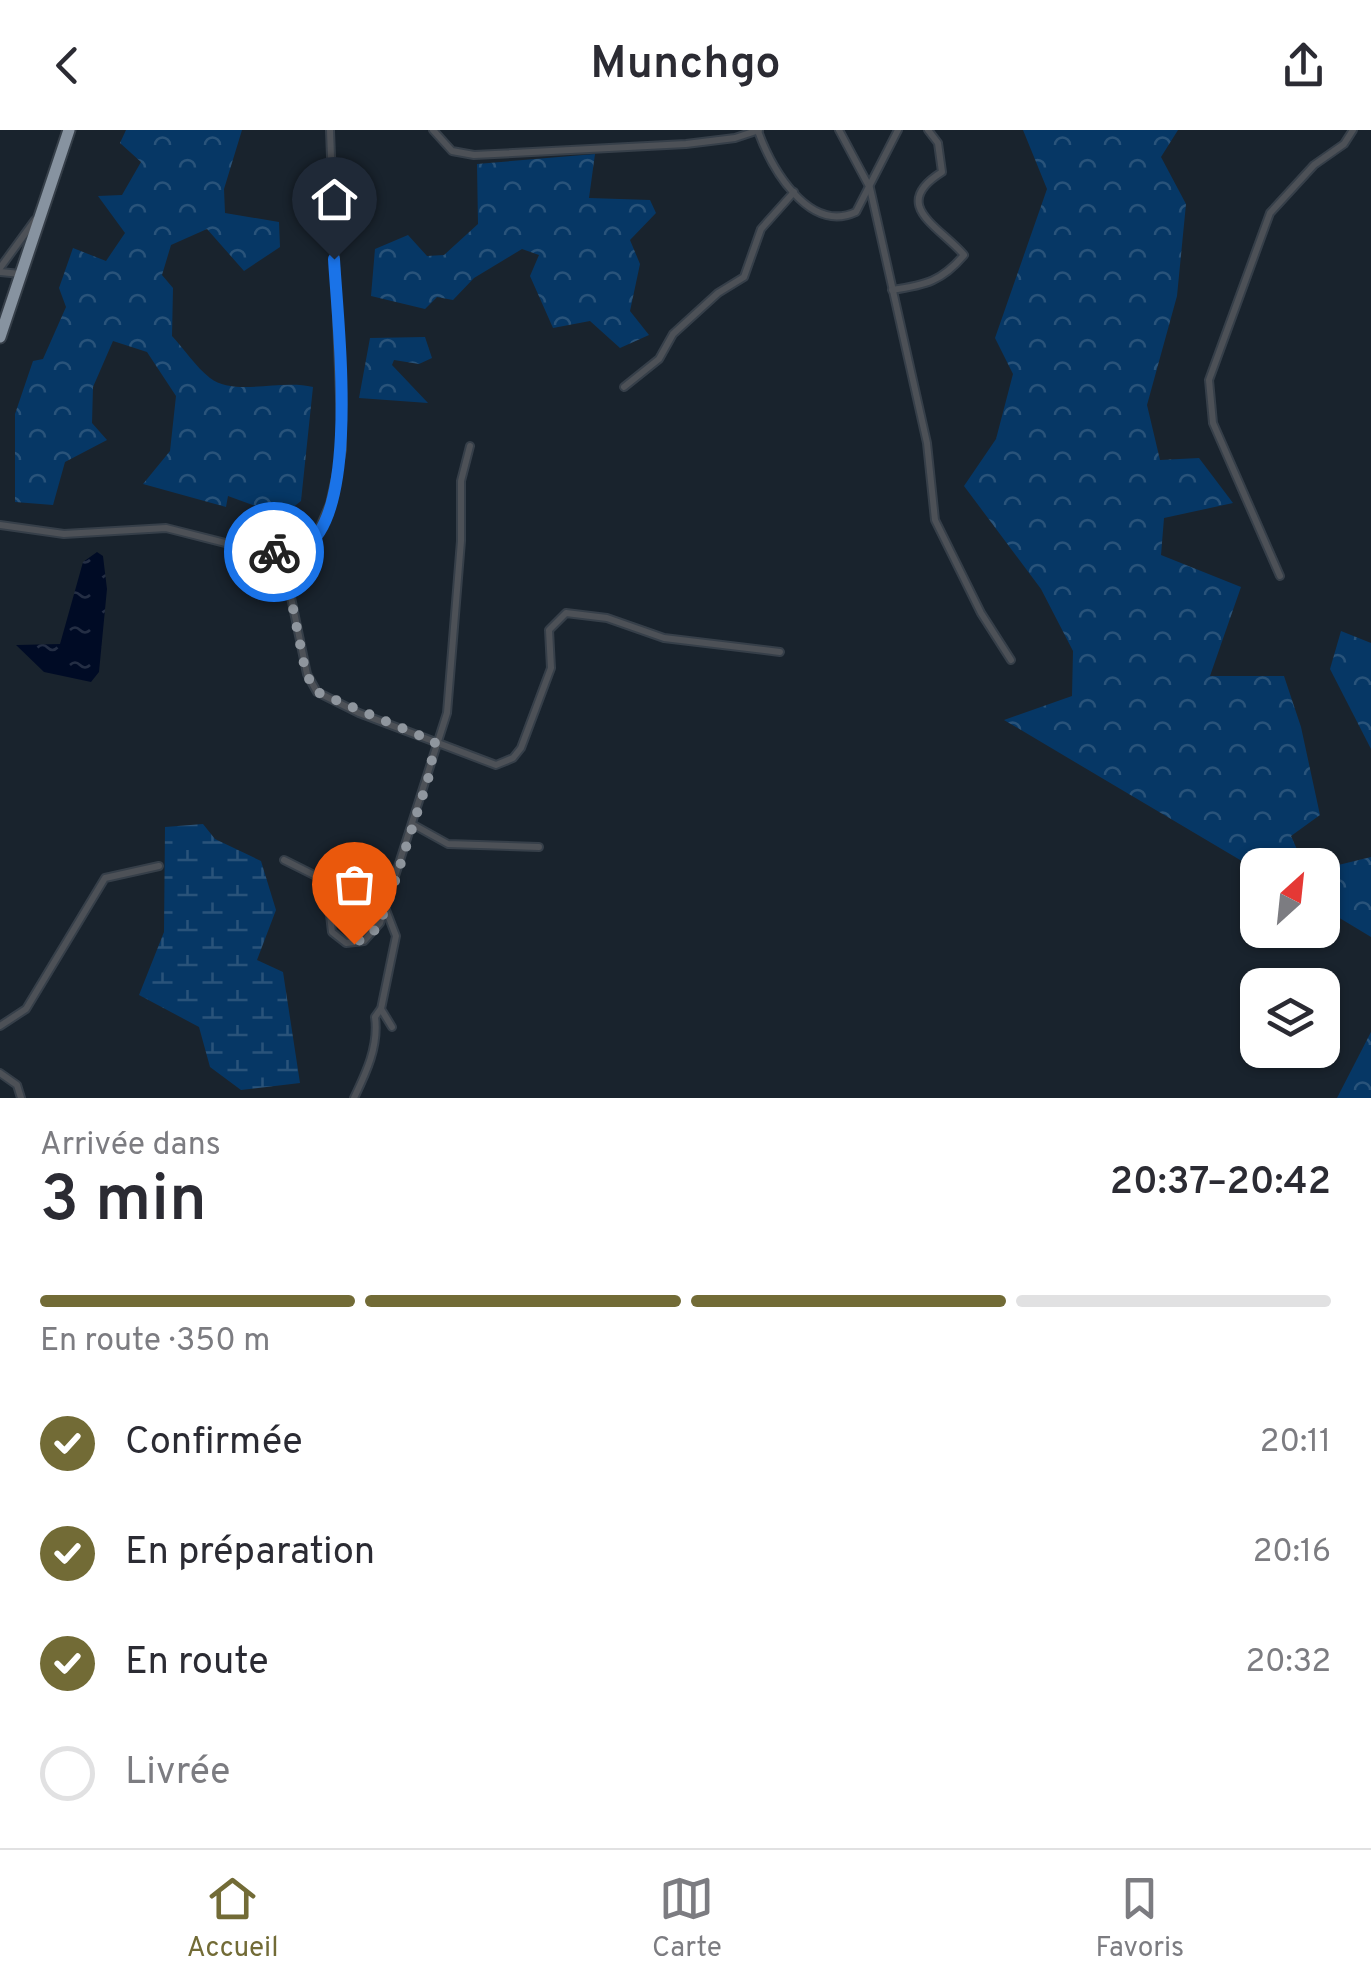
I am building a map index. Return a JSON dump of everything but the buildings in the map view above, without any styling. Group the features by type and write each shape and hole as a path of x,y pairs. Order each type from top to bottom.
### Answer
{"highway":[{"path":"0,337 69,130"}],"street":[{"path":"0,525 64,534 166,528 266,553 298,550 316,536 330,504 342,450 330,130"},
{"path":"433,130 452,151 474,155 686,144 758,131 767,158 794,192 820,212 837,217 856,212 898,130"},
{"path":"839,130 870,188 928,443 935,520 982,613 1011,660"},
{"path":"892,290 931,285 947,275 964,254 924,220 917,199 923,184 942,172 938,143 928,130"},
{"path":"1280,576 1213,424 1209,380 1270,213 1314,164 1344,144 1353,130"},
{"path":"624,388 659,359 673,334 718,293 744,277 761,229 794,192"},
{"path":"21,274 0,270 42,208"},
{"path":"284,860 326,882 332,932 346,943 364,941 386,909 449,701 462,480 470,446"},
{"path":"266,553 288,583 306,674 317,692 496,765 522,748 551,668 550,630 566,613 607,618 664,638 780,652"},
{"path":"412,824 448,844 539,846"},
{"path":"0,1026 26,1009 105,878 159,866"},
{"path":"354,1098 366,1077 377,1036 375,1016 381,1010 396,936 386,909"},
{"path":"381,1010 392,1027"},
{"path":"0,1073 17,1084 22,1097"}],"green space":[{"path":"126,130 242,130 224,189 225,213 279,222 280,247 244,271 207,229 171,245 162,275 173,288 172,336 210,378 232,386 313,387 301,501 273,523 258,518 258,507 228,496 226,507 143,484 170,451 176,396 147,352 113,341 93,387 92,423 107,440 65,462 53,505 15,502 15,414 33,361 43,359 66,307 59,288 73,248 106,261 125,233 98,196 122,195 141,162 120,143"},
{"path":"1023,130 1178,130 1161,157 1186,204 1177,296 1147,405 1160,460 1199,458 1233,503 1164,518 1161,555 1241,587 1210,676 1284,676 1301,727 1320,815 1291,836 1296,848 1240,848 1240,860 1004,720 1072,696 1073,651 1041,589 964,486 996,439 1013,374 995,338 1047,189"},
{"path":"595,154 589,198 650,200 656,213 630,240 640,264 630,311 649,335 620,348 590,321 553,328 530,276 539,255 522,249 474,278 453,300 437,297 425,309 371,296 375,249 408,235 427,256 444,255 478,224 477,164"},
{"path":"425,337 432,358 419,364 394,360 392,365 428,403 359,398 370,338"},
{"path":"1341,631 1371,643 1371,749 1330,669"},
{"path":"203,824 215,839 261,861 276,910 257,960 283,972 300,1083 241,1090 210,1067 199,1027 139,995 164,932 165,827"},
{"path":"1371,857 1371,937 1340,918 1340,865"},
{"path":"1371,1032 1371,1098 1337,1098"}],"water":[{"path":"97,552 103,556 107,589 99,672 91,682 44,672 16,645 60,644 83,562"}],"way so far":[{"path":"274,552 266,553 288,583 310,684 332,702 435,742 429,776 386,909 374,931 354,944"}],"route":[{"path":"274,552 298,550 316,536 330,504 342,450 340,322 334,259"}]}
